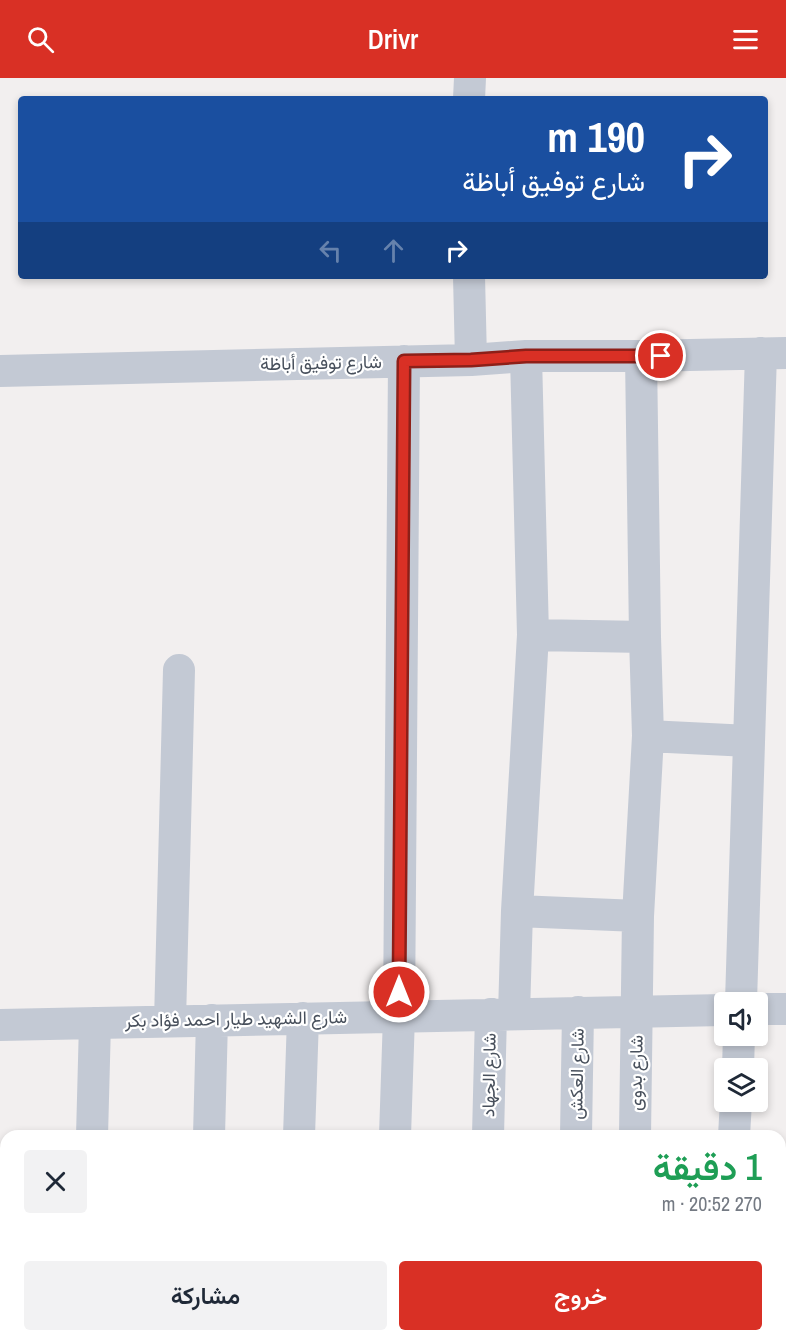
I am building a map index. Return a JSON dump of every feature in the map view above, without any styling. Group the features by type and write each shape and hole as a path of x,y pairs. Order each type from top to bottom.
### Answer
{"street":[{"path":"469,96 470,78"},
{"path":"469,279 471,360"},
{"path":"741,992 749,741 774,353"},
{"name":"شارع توفيق أباظة","path":"0,371 471,360 526,356 774,353"},
{"name":"شارع الجهاد","path":"489,1130 517,911 533,634 526,356"},
{"name":"شارع بدوى","path":"635,1130 638,916 648,736 641,356"},
{"path":"395,1130 399,1016 404,361"},
{"path":"533,634 645,637"},
{"path":"170,1021 179,670"},
{"path":"648,736 749,741"},
{"path":"517,911 638,916"},
{"path":"768,1010 786,1009"},
{"name":"شارع الشهيد طيار احمد فؤاد بكر","path":"0,1025 714,1010"},
{"name":"شارع العكش","path":"576,1130 578,1012"},
{"path":"299,1130 303,1018"},
{"path":"209,1130 212,1020"},
{"path":"92,1130 95,1023"},
{"path":"734,1130 735,1112"}],"route":[{"path":"399,992 404,361 526,356 661,356"}]}
